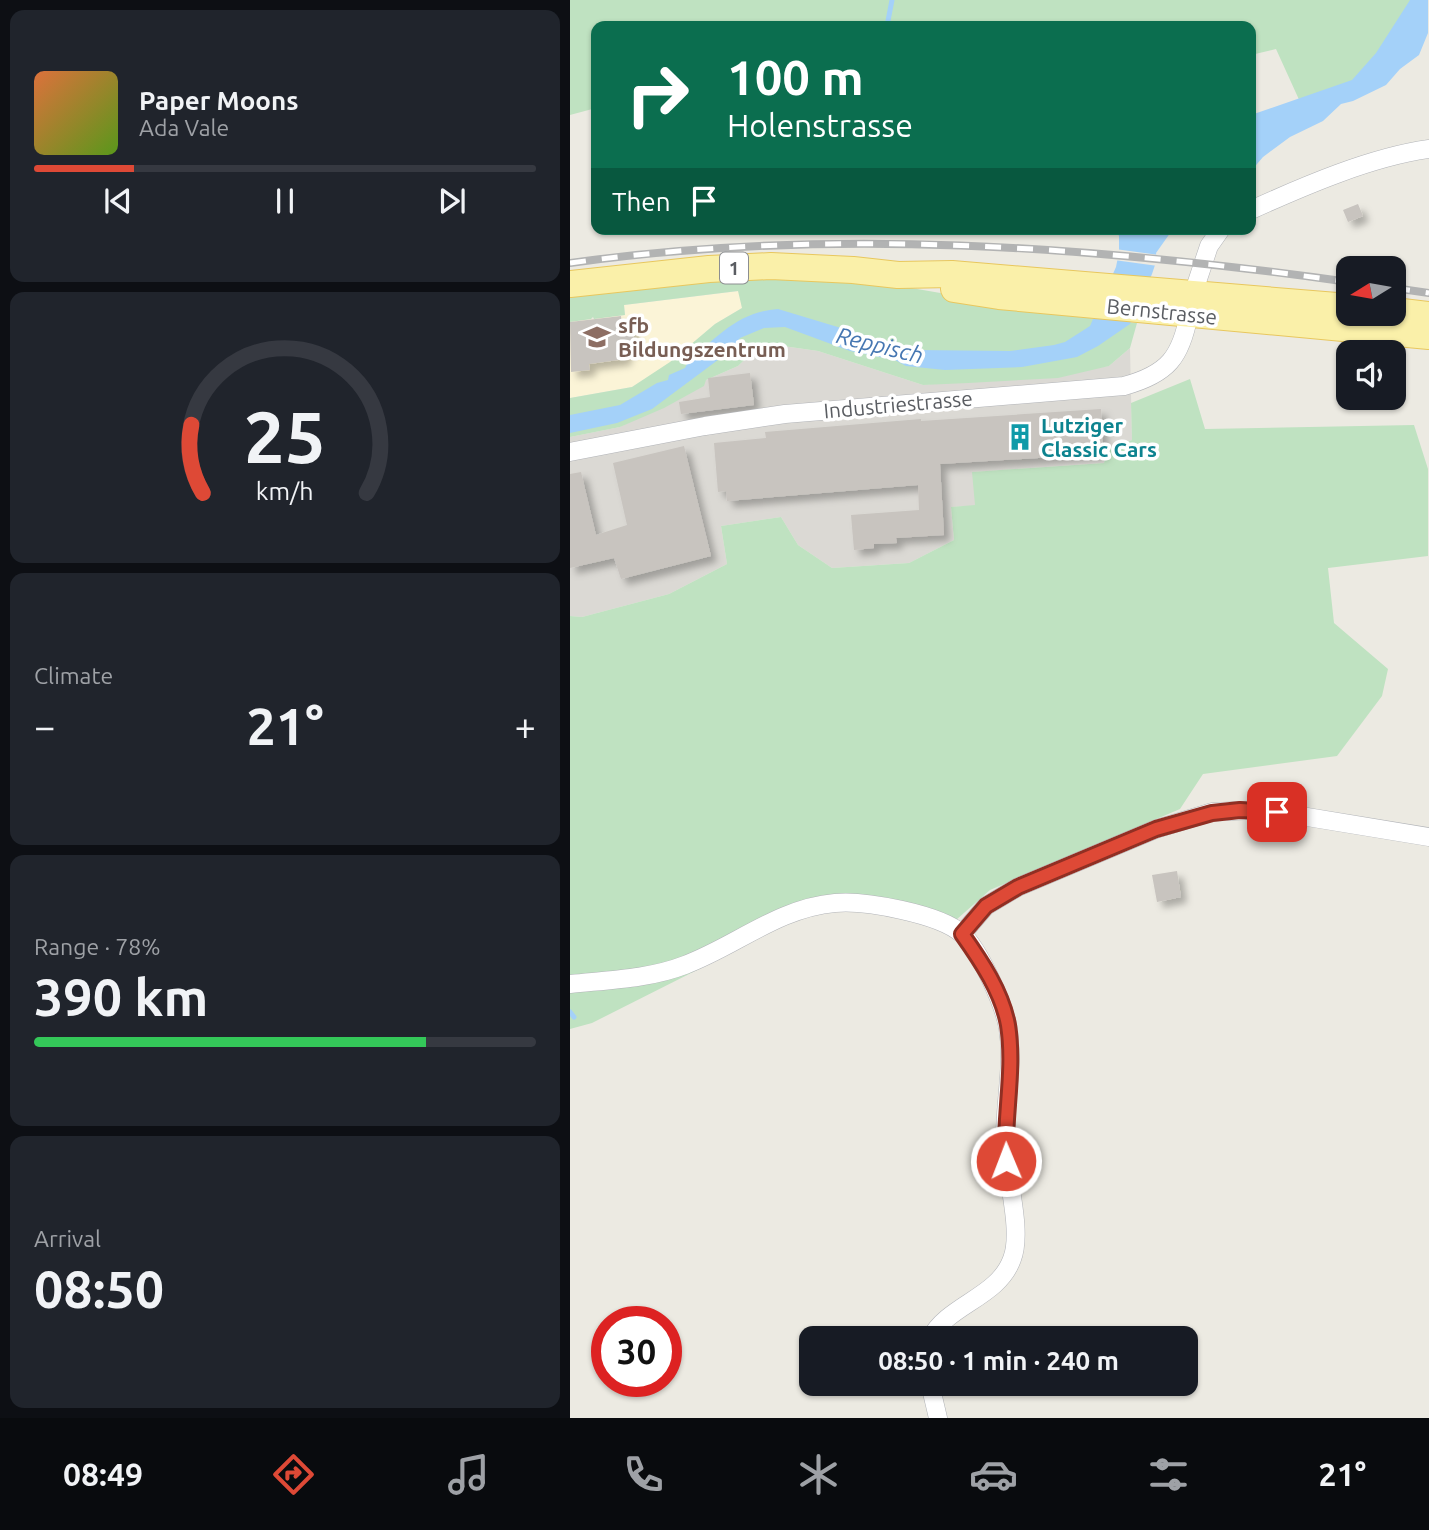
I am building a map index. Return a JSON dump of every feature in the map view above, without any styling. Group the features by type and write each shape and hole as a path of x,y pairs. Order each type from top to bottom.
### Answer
{"main road":[{"name":"Bernstrasse","path":"570,284 709,268 771,266 898,275 952,274 1090,295 1191,304 1429,336"},
{"name":"Bernstrasse","path":"1191,304 1336,307"},
{"path":"1406,312 1429,315"}],"street":[{"path":"1256,208 1352,169 1395,155 1429,149"},
{"name":"Industriestrasse","path":"570,452 705,426 785,414 1124,386 1152,377 1173,359 1182,344 1209,246 1217,235"},
{"path":"962,934 986,906 1018,887 1156,829 1212,813 1240,810 1277,812 1429,837"},
{"path":"570,984 651,975 674,969 782,916 834,903 867,902 898,909 945,925 962,934 994,986 1008,1026 1006,1152 1016,1242 1012,1261 1005,1274 981,1296 940,1326"},
{"path":"933,1396 938,1418"}],"shaded area":[{"path":"739,291 742,308 715,324 671,362 632,387 570,398 570,322 625,315 624,305"},
{"path":"762,343 818,351 923,385 1109,366 1130,348 1132,440 1108,450 1104,463 973,472 976,506 951,507 954,540 909,563 832,568 798,545 781,517 721,526 727,564 669,594 582,617 570,616 570,437 620,427 706,380 738,366"}],"green space":[{"path":"570,0 1428,0 1428,31 1306,115 1276,49 1256,54 1256,21 591,21 591,109 570,115"},
{"path":"824,278 900,286 1079,317 1137,323 1130,348 1109,366 1058,378 968,383 923,385 818,351 762,343 738,366 706,380 704,386 664,408 620,427 570,437 570,398 632,387 670,362 715,324 742,308 738,291 624,305 625,315 570,322 570,294 727,279"},
{"path":"1190,379 1205,429 1414,425 1428,469 1428,556 1328,568 1334,623 1388,669 1382,696 1337,756 1203,774 1180,809 990,890 956,920 903,912 816,909 781,920 707,965 592,1023 570,1029 570,616 582,617 669,594 727,564 721,526 781,517 798,545 832,568 909,563 954,540 951,507 975,505 972,472 1104,463 1108,450 1132,440 1131,403"}],"water":[{"path":"1410,0 1428,0 1428,33 1419,55 1400,69 1386,85 1341,104 1323,121 1290,137 1256,165 1256,113 1352,80 1376,53"},
{"name":"Reppisch","path":"1169,235 1156,253 1157,259 1152,274 1130,324 1077,357 1022,367 945,370 906,366 895,360 850,351 785,327 764,328 740,338 730,351 652,409 617,423 570,433 570,415 620,405 657,383 668,380 669,375 685,368 688,362 729,327 764,311 778,309 914,350 1010,351 1065,342 1090,326 1116,267 1119,236"}],"pier":[{"path":"1115,249 1159,255 1160,260 1158,266 1114,260"}],"building":[{"path":"1358,204 1363,216 1348,222 1343,210"},
{"name":"sfb Bildungszentrum","path":"621,316 622,325 632,324 635,349 625,350 626,359 589,364 590,370 571,372 570,322"},
{"path":"750,373 754,405 681,414 679,402 710,397 708,378"},
{"path":"1101,409 1103,454 940,464 944,535 896,538 897,543 874,544 874,548 854,550 851,515 919,510 918,485 727,501 726,491 718,492 714,443 766,438 765,432 921,419"},
{"path":"684,446 711,556 621,579 614,558 570,568 570,474 581,472 596,535 627,525 613,463"},
{"path":"1177,871 1181,897 1157,902 1152,875"}],"waterway":[{"path":"888,21 892,0"},
{"path":"570,1012 574,1017"}],"railway":[{"path":"570,263 667,252 765,246 960,246 1155,259 1336,280"},
{"path":"1406,290 1429,293"}],"place":[{"name":"sfb Bildungszentrum","path":"597,337"},
{"name":"Lutziger Classic Cars","path":"1020,437"}],"route":[{"path":"1006,1161 1008,1026 994,986 962,934 986,906 1018,887 1156,829 1212,813 1240,810 1277,812"}]}
